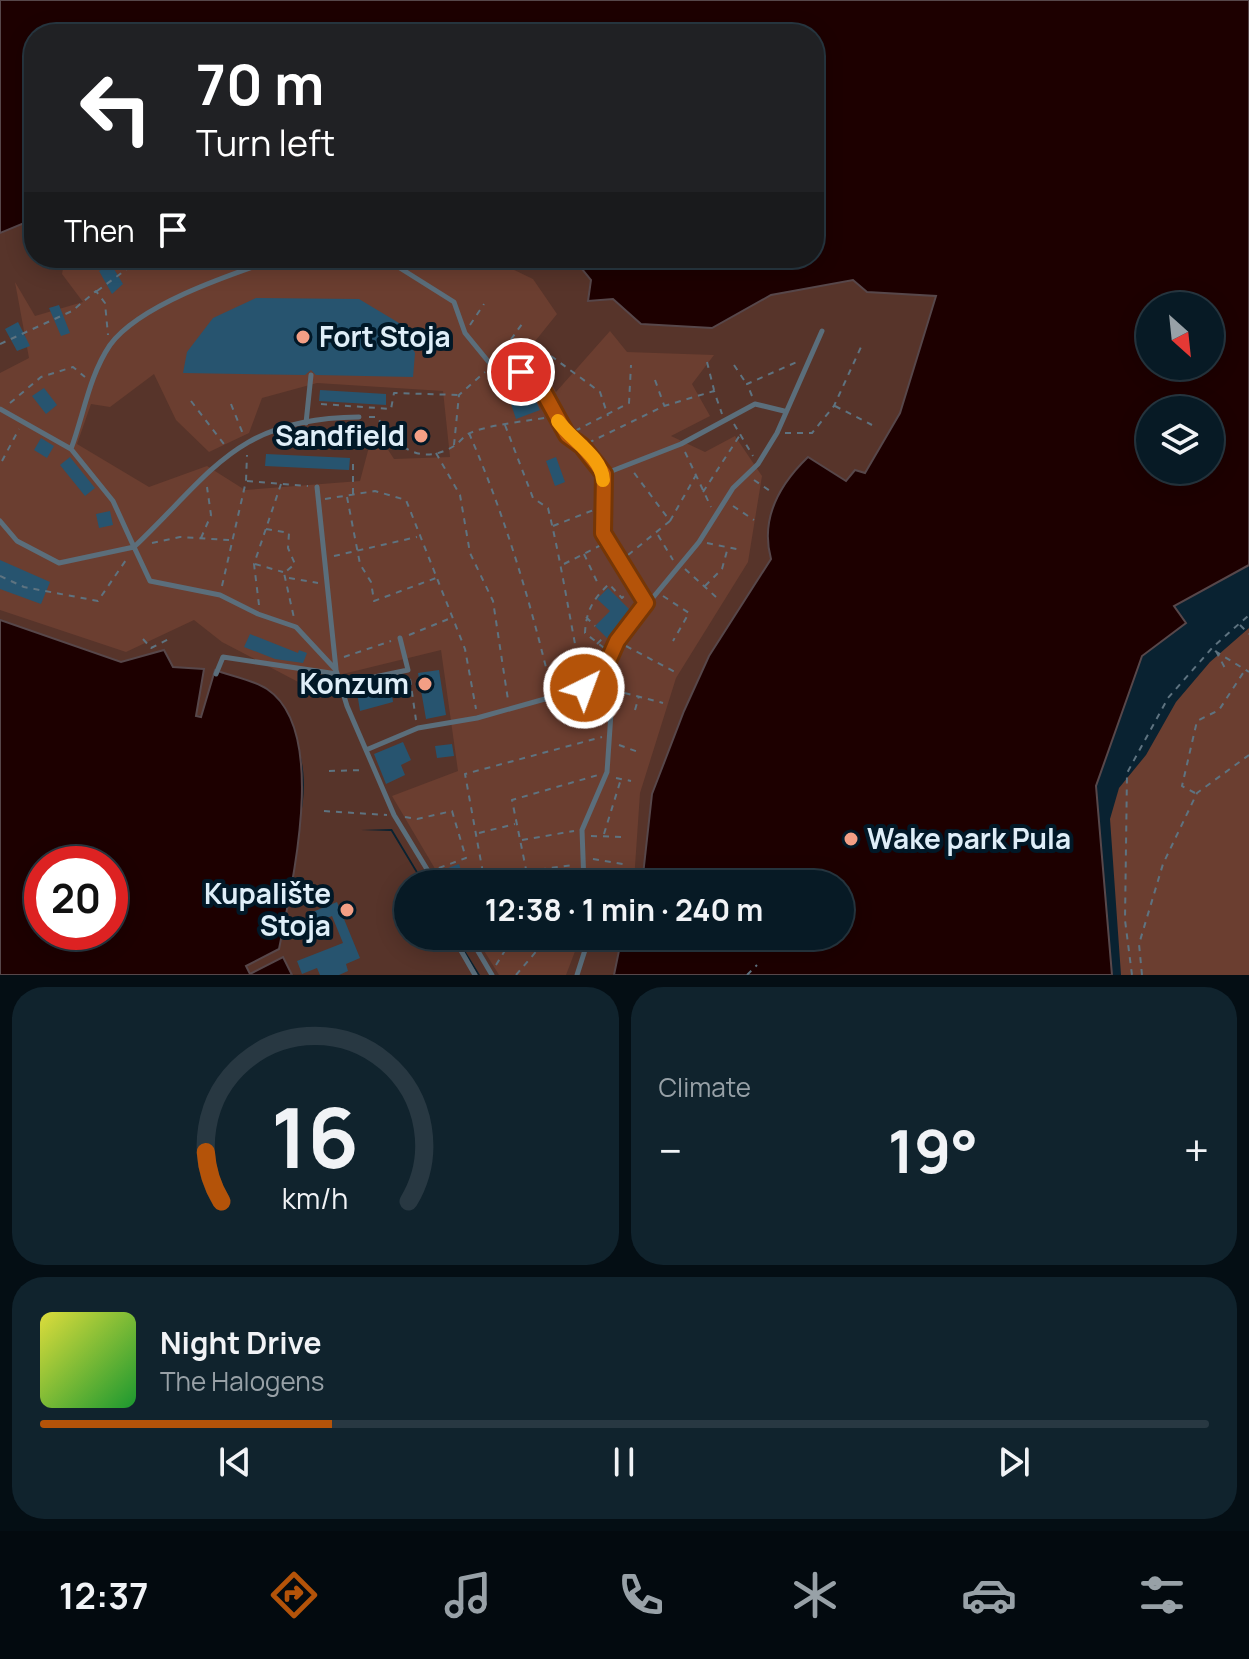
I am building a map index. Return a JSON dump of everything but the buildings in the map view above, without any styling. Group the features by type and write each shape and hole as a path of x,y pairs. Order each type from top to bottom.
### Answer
{"lane":[{"path":"71,449 91,382 111,343 147,315 191,289 251,268"},
{"path":"400,268 454,302 465,333 492,366 521,372 543,391 567,435 582,446 604,474 603,533 646,603"},
{"path":"584,870 582,833 607,774 611,713 601,687 612,652 646,603 699,542 726,500 758,464 777,433 784,411 822,331"},
{"path":"306,423 311,375"},
{"path":"604,474 681,444 731,420 755,404 784,411"},
{"path":"2,409 71,449 113,501 136,544 150,581 220,595 258,614 296,627 337,672"},
{"path":"0,521 17,541 59,563 136,544 205,473 231,452 264,432 359,417"},
{"path":"317,487 337,672 373,770 394,815 428,870"},
{"path":"341,684 408,670 400,638"},
{"path":"216,674 223,657 337,672"},
{"path":"366,750 418,728 477,718 584,688 601,687"},
{"path":"362,738 383,742"},
{"path":"461,950 475,975"},
{"path":"477,950 491,974"},
{"path":"577,975 585,950"}],"path":[{"path":"0,344 72,311 128,268"},
{"path":"96,291 105,303 111,343"},
{"path":"465,333 484,304"},
{"path":"321,404 391,409 394,393 459,395 492,366 522,324"},
{"path":"777,433 812,433 834,406 861,347"},
{"path":"747,384 811,355"},
{"path":"551,356 600,392 608,416"},
{"path":"707,362 724,423"},
{"path":"567,435 629,403 631,365"},
{"path":"734,365 747,384 755,404"},
{"path":"2,409 41,377 73,367 91,382"},
{"path":"655,380 664,406"},
{"path":"582,446 664,406 714,391"},
{"path":"454,446 459,395"},
{"path":"191,401 231,452"},
{"path":"220,595 246,481 247,442 231,404"},
{"path":"834,406 872,425"},
{"path":"359,417 377,417 392,441 412,454 436,453 454,446 469,433 554,416"},
{"path":"731,420 758,464"},
{"path":"2,461 24,421"},
{"path":"505,425 533,498 548,508 563,565 565,593 584,688"},
{"path":"469,433 493,488 497,513 511,542 517,572 529,594 553,696"},
{"path":"702,493 740,435"},
{"path":"681,444 697,474 702,493 716,515"},
{"path":"436,453 460,495 470,553 493,601 510,709"},
{"path":"353,463 353,495"},
{"path":"630,465 670,521"},
{"path":"201,539 211,515 205,473"},
{"path":"621,561 670,521 697,474"},
{"path":"747,475 770,491"},
{"path":"246,481 317,487"},
{"path":"258,614 260,591 254,564 281,484"},
{"path":"319,500 375,491 406,500 465,649 477,718"},
{"path":"347,495 357,552 371,582 374,601 437,578"},
{"path":"726,500 754,520"},
{"path":"552,526 602,506"},
{"path":"266,529 289,533 288,548 295,564 284,573"},
{"path":"657,534 677,564 716,597"},
{"path":"0,576 24,587 98,601 136,544 180,537 231,540"},
{"path":"325,558 419,537"},
{"path":"563,565 609,542"},
{"path":"699,542 741,550"},
{"path":"704,587 722,569 728,547"},
{"path":"584,553 599,586"},
{"path":"254,564 284,573 296,627"},
{"path":"287,578 327,585"},
{"path":"612,652 596,645 585,633 586,617 593,599 609,584 621,599 635,585"},
{"path":"656,591 689,613 673,641"},
{"path":"1132,975 1125,920 1127,773 1168,698 1249,615"},
{"path":"586,617 595,626"},
{"path":"1239,624 1249,634"},
{"path":"596,645 605,636"},
{"path":"143,639 151,648 169,639"},
{"path":"617,641 676,672"},
{"path":"1214,649 1226,670 1232,661"},
{"path":"1197,793 1182,786 1197,721 1219,710 1247,671 1214,649"},
{"path":"408,670 418,728"},
{"path":"601,687 663,703"},
{"path":"635,710 639,695"},
{"path":"483,870 465,774 610,738 641,753"},
{"path":"1142,975 1139,944 1163,864 1197,793 1249,755"},
{"path":"329,771 373,770"},
{"path":"527,870 512,800 607,774 631,781"},
{"path":"604,834 621,779"},
{"path":"324,811 417,819 452,811 466,858 432,870"},
{"path":"477,834 517,824"},
{"path":"520,840 582,833 625,837"},
{"path":"533,870 584,861 628,865"},
{"path":"491,974 506,950"},
{"path":"516,975 537,950"},
{"path":"747,975 757,965"}],"shaded area":[{"path":"0,0 1249,0 1249,565 1174,606 1186,623 1142,656 1096,786 1112,975 614,975 619,950 854,950 854,870 644,870 652,794 709,656 771,559 768,544 770,516 781,491 808,457 846,481 855,470 865,473 900,413 936,296 867,292 853,280 771,295 712,328 641,324 613,299 588,301 591,280 581,268 824,268 824,24 24,24 24,223 0,233"},
{"path":"24,223 24,268 583,268 613,299 712,328 771,295 853,280 867,292 936,295 900,413 865,474 847,482 771,559 709,657 652,794 644,870 417,870 392,829 361,830 391,831 415,870 394,870 394,950 463,950 478,975 292,975 283,958 250,974 245,965 288,864 302,809 304,783 301,758 283,706 196,716 203,670 173,667 164,650 121,662 0,620 0,233"},
{"path":"63,268 510,268 533,279 557,314 532,345 556,392 610,331 627,352 714,355 692,384 710,416 671,436 705,452 735,436 762,476 748,562 676,678 640,793 635,870 436,870 392,796 458,771 441,650 302,684 222,642 194,620 126,652 0,610 0,373 29,358 15,282 35,316 83,302 62,274","holes":["154,374 176,420 209,452 249,433 262,398 317,383 443,391 450,457 394,459 374,428 360,481 245,490 207,466 149,487 77,444 91,404 110,407"]},
{"path":"0,620 121,662 164,650 173,667 204,669 196,716 201,717 215,670 262,686 286,710 297,739 302,773 297,851 279,949 246,966 250,974 283,957 292,975 0,975"},
{"path":"1249,628 1249,975 1121,975 1110,819 1119,788 1146,755 1176,702 1210,662"},
{"path":"465,950 619,950 614,975 480,975"},
{"path":"484,950 576,950 566,975 499,975"}],"slow traffic":[{"path":"558,421 604,474 603,480"}],"place":[{"name":"Fort Stoja","path":"303,337"},
{"name":"Sandfield","path":"421,436"},
{"name":"Konzum","path":"425,684"},
{"name":"Wake park Pula","path":"851,839"},
{"name":"Kupalište Stoja","path":"347,910"}],"route":[{"path":"521,372 543,391 567,435 582,446 604,474 603,533 646,603 617,641 597,686 584,688"}]}
